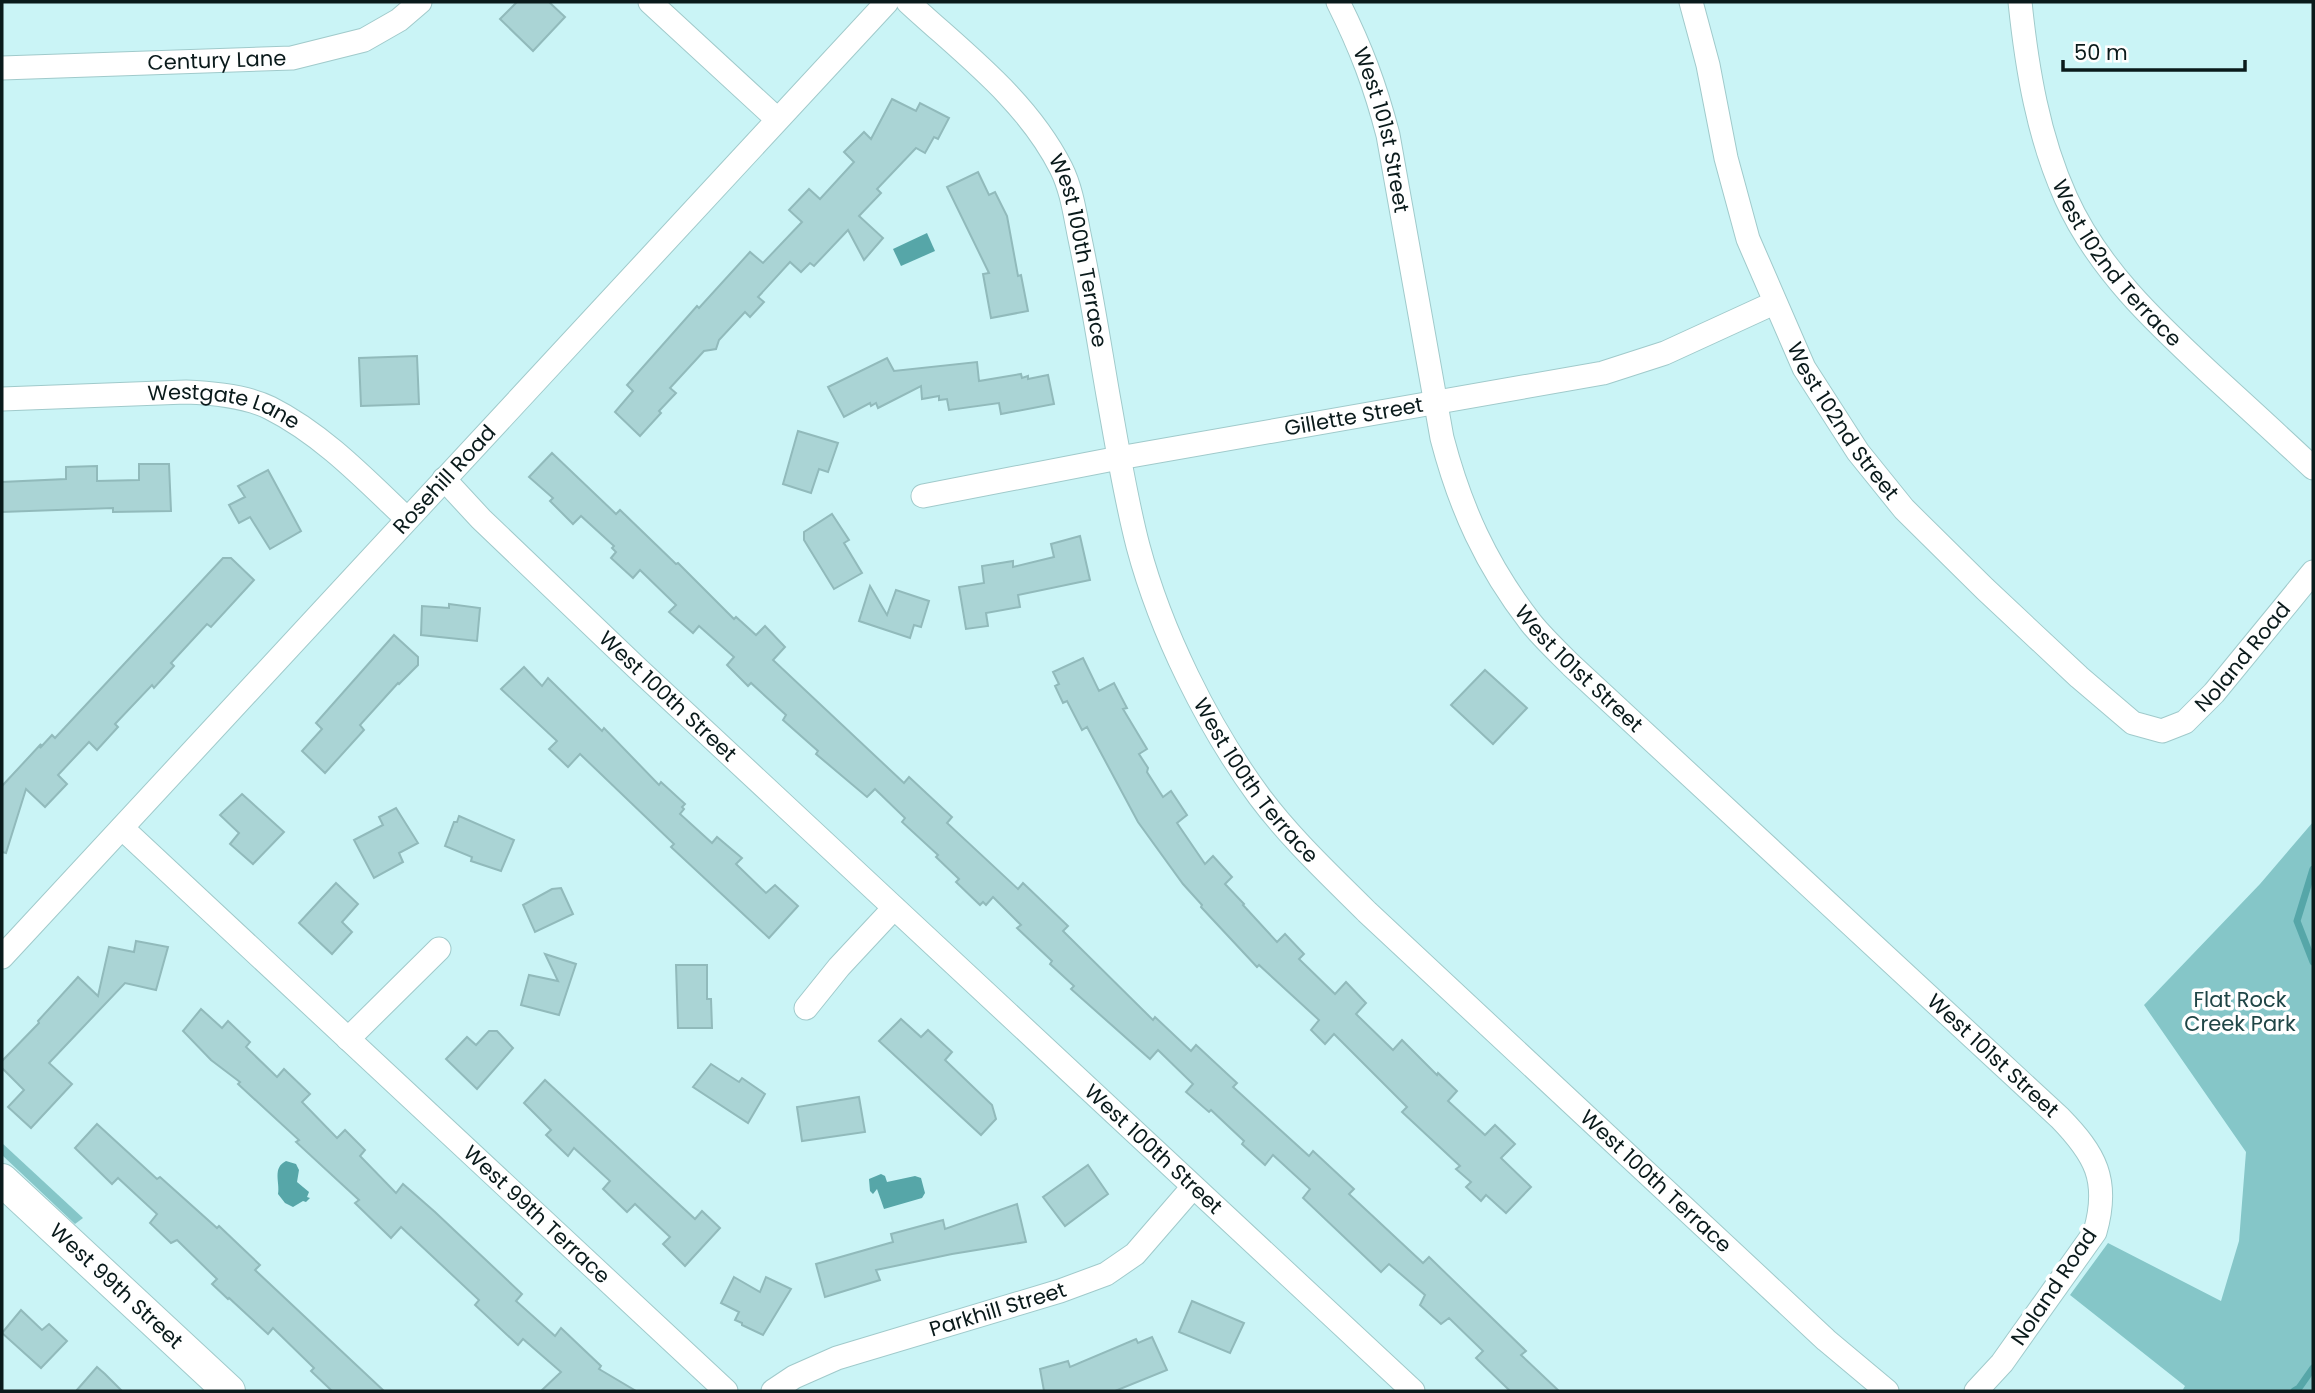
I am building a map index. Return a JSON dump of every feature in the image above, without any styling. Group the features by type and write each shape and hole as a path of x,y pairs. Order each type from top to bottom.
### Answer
{"street":[{"name":"Century Lane","path":"2,68 292,58 364,40 398,20 420,2"},
{"path":"650,2 777,119"},
{"name":"Rosehill Road","path":"2,957 887,2"},
{"name":"West 100th Terrace","path":"908,2 1024,110 1062,170 1071,197 1085,262 1119,458 1138,546 1154,599 1211,722 1259,796 1301,847 1367,912 1826,1340 1886,1391"},
{"name":"West 101st Street","path":"1338,2 1366,61 1388,135 1442,438 1453,480 1470,524 1494,571 1532,624 1572,666 2060,1118 2082,1140 2099,1171"},
{"name":"West 102nd Street","path":"1691,2 1708,65 1726,158 1748,239 1804,368 1858,452 1904,509 2079,677 2133,723 2162,731"},
{"name":"West 102nd Terrace","path":"2020,2 2026,61 2041,127 2067,198 2092,245 2130,294 2161,327 2313,468"},
{"name":"Gillette Street","path":"923,496 1119,458 1603,373 1665,353 1774,303"},
{"name":"Westgate Lane","path":"2,398 196,392 215,393 267,407 305,428 407,519"},
{"name":"West 100th Street","path":"444,479 481,519 580,614 1413,1391"},
{"name":"Noland Road","path":"2162,731 2185,722 2214,693 2313,572"},
{"name":"West 99th Terrace","path":"122,828 726,1391"},
{"path":"806,1008 839,967 894,908"},
{"path":"348,1039 439,949"},
{"name":"Noland Road","path":"1976,1391 2002,1363 2095,1232 2100,1213 2099,1171"},
{"name":"West 99th Street","path":"2,1180 229,1391"},
{"name":"Parkhill Street","path":"773,1391 794,1377 837,1358 1060,1292 1106,1274 1135,1254 1194,1187"}],"green space":[{"name":"Flat Rock Creek Park","path":"2313,822 2313,1391 2182,1391 2185,1386 2070,1295 2108,1243 2221,1301 2239,1241 2246,1152 2144,1005 2260,884"},
{"path":"2,1143 83,1218 75,1224 2,1155"}],"shaded area":[{"path":"927,233 935,251 901,266 893,249"},
{"path":"286,1161 296,1164 299,1170 297,1182 309,1192 307,1197 310,1198 293,1207 285,1203 278,1194 278,1171"},
{"path":"881,1174 887,1182 915,1176 921,1178 925,1193 922,1198 884,1209 877,1189 873,1194 870,1191 869,1179"}],"building":[{"path":"517,2 549,2 565,17 533,51 500,19"},
{"path":"892,99 916,111 920,103 949,118 938,139 934,137 925,153 916,148 877,189 881,193 859,216 883,238 864,260 848,230 814,266 810,263 801,272 790,262 758,297 764,302 750,317 745,312 719,340 716,349 704,351 670,388 676,393 640,436 615,412 633,391 627,385 697,306 699,308 750,252 763,263 802,222 789,210 809,189 820,199 854,162 844,152 864,132 871,139"},
{"path":"978,172 989,195 995,192 1007,216 1018,276 1021,275 1028,311 991,318 983,274 989,273 947,187"},
{"path":"417,356 419,404 361,406 359,358"},
{"path":"887,358 894,371 977,362 979,381 1021,374 1022,378 1028,376 1028,379 1048,375 1054,404 1001,414 999,403 949,410 947,399 939,400 939,396 922,399 921,386 878,408 876,403 871,406 870,403 844,417 828,387"},
{"path":"798,431 838,443 828,472 819,469 811,493 783,484"},
{"path":"552,453 616,514 620,510 734,619 736,617 756,635 765,626 785,647 773,660 904,783 909,777 952,817 947,823 1018,889 1023,883 1068,926 1063,931 1153,1020 1155,1017 1191,1051 1196,1045 1237,1083 1233,1087 1309,1156 1313,1151 1354,1189 1349,1194 1423,1263 1429,1257 1526,1351 1521,1355 1559,1391 1510,1391 1476,1358 1483,1351 1449,1318 1441,1324 1420,1305 1425,1295 1389,1264 1381,1272 1303,1198 1310,1189 1273,1155 1265,1165 1211,1110 1209,1112 1186,1092 1193,1084 1158,1050 1150,1059 1071,989 1074,986 1017,928 1021,925 993,897 986,905 983,902 980,905 956,882 959,879 936,857 938,855 902,822 905,818 875,789 867,797 816,754 818,751 783,720 786,715 751,683 748,686 727,665 734,657 699,626 693,633 669,612 676,605 640,570 633,578 611,558 616,552 612,548 614,546 581,516 573,524 550,501 553,498 529,477"},
{"path":"139,464 169,464 171,511 113,512 113,508 2,512 2,482 66,479 66,467 97,466 97,481 139,480"},
{"path":"268,470 301,531 270,549 250,517 239,523 229,505 245,497 238,486"},
{"path":"832,514 849,540 844,543 862,573 834,589 804,540 804,532"},
{"path":"1080,536 1090,580 1018,595 1020,607 986,613 988,626 966,629 959,587 984,583 982,566 1013,561 1013,567 1054,557 1051,544"},
{"path":"223,558 231,558 254,580 211,627 207,624 171,663 174,666 154,688 152,685 115,724 118,727 97,750 89,742 58,775 67,784 45,807 26,789 6,853 2,852 2,786 41,744 40,748 52,735 55,738"},
{"path":"870,586 887,615 896,590 929,601 921,627 914,625 910,638 859,621"},
{"path":"449,604 480,608 477,641 421,635 422,606 449,608"},
{"path":"394,635 418,657 418,665 360,725 364,730 325,773 302,751 322,729 316,723"},
{"path":"1083,658 1099,691 1114,683 1127,708 1123,709 1147,749 1139,754 1148,768 1147,772 1163,797 1171,791 1187,815 1177,823 1205,864 1213,856 1232,877 1225,884 1243,905 1277,942 1285,934 1304,954 1299,959 1335,994 1346,982 1366,1003 1356,1014 1393,1050 1402,1040 1437,1075 1438,1073 1457,1091 1448,1101 1485,1135 1495,1125 1515,1144 1501,1158 1531,1187 1506,1213 1486,1195 1481,1201 1466,1187 1471,1182 1456,1169 1460,1166 1402,1112 1407,1107 1334,1034 1325,1044 1311,1030 1319,1020 1259,965 1257,967 1183,884 1138,822 1087,727 1082,730 1067,701 1063,703 1055,686 1059,684 1053,672"},
{"path":"524,667 542,686 548,678 602,731 604,728 659,785 661,782 685,804 680,814 712,843 717,837 742,858 736,864 766,893 775,885 798,906 769,938 671,847 674,844 580,754 568,767 549,749 557,741 501,689"},
{"path":"1485,670 1527,708 1493,744 1451,705"},
{"path":"242,794 284,832 253,864 230,844 239,833 220,815"},
{"path":"396,808 418,843 399,853 403,862 374,878 354,840 383,825 379,817"},
{"path":"459,816 514,840 501,871 471,861 472,857 445,846"},
{"path":"336,883 358,904 342,922 352,932 332,954 299,923"},
{"path":"561,888 573,914 535,932 523,905 552,889"},
{"path":"136,941 168,947 156,990 125,983 49,1063 72,1084 31,1128 8,1107 24,1090 2,1068 2,1061 78,977 98,996 109,947 134,952"},
{"path":"545,954 576,964 559,1015 521,1005 529,975 558,981"},
{"path":"676,965 707,965 707,999 711,999 712,1028 678,1028"},
{"path":"201,1009 222,1028 228,1021 250,1042 246,1047 277,1077 284,1069 310,1094 302,1102 337,1138 345,1130 365,1150 360,1156 396,1193 403,1184 435,1212 522,1294 516,1301 555,1336 561,1328 601,1366 599,1369 636,1391 541,1391 561,1372 523,1339 518,1345 475,1305 479,1300 401,1227 391,1238 355,1203 359,1200 296,1142 299,1140 183,1031"},
{"path":"901,1019 921,1037 928,1030 952,1052 945,1060 992,1105 996,1119 981,1135 879,1041"},
{"path":"489,1031 497,1031 513,1048 477,1089 446,1059 467,1037 476,1045"},
{"path":"711,1064 739,1082 742,1078 765,1094 748,1123 693,1087"},
{"path":"545,1080 695,1219 702,1211 720,1228 685,1266 663,1244 670,1237 635,1204 627,1212 603,1189 610,1181 574,1148 568,1156 546,1135 551,1130 524,1103"},
{"path":"859,1097 865,1132 802,1141 797,1107"},
{"path":"97,1124 157,1179 160,1177 217,1228 219,1226 260,1265 255,1270 384,1391 332,1391 311,1371 314,1368 273,1328 268,1334 228,1299 212,1284 217,1279 177,1240 171,1243 150,1223 157,1214 118,1178 112,1184 75,1148"},
{"path":"1088,1165 1108,1194 1065,1226 1043,1197"},
{"path":"1017,1204 1026,1242 876,1270 880,1280 825,1297 816,1264 893,1242 891,1234 943,1220 945,1229"},
{"path":"734,1277 760,1292 766,1277 791,1289 763,1335 735,1320 739,1312 721,1303"},
{"path":"1192,1301 1244,1323 1230,1353 1179,1332"},
{"path":"21,1310 42,1330 49,1324 67,1341 41,1368 2,1333"},
{"path":"1152,1337 1167,1370 1115,1391 1044,1391 1040,1369 1068,1361 1070,1367 1136,1339 1138,1343"},
{"path":"97,1367 105,1374 122,1391 76,1391"}],"waterway":[{"path":"2313,869 2297,921 2313,962"},
{"path":"2294,1391 2313,1368"}]}
